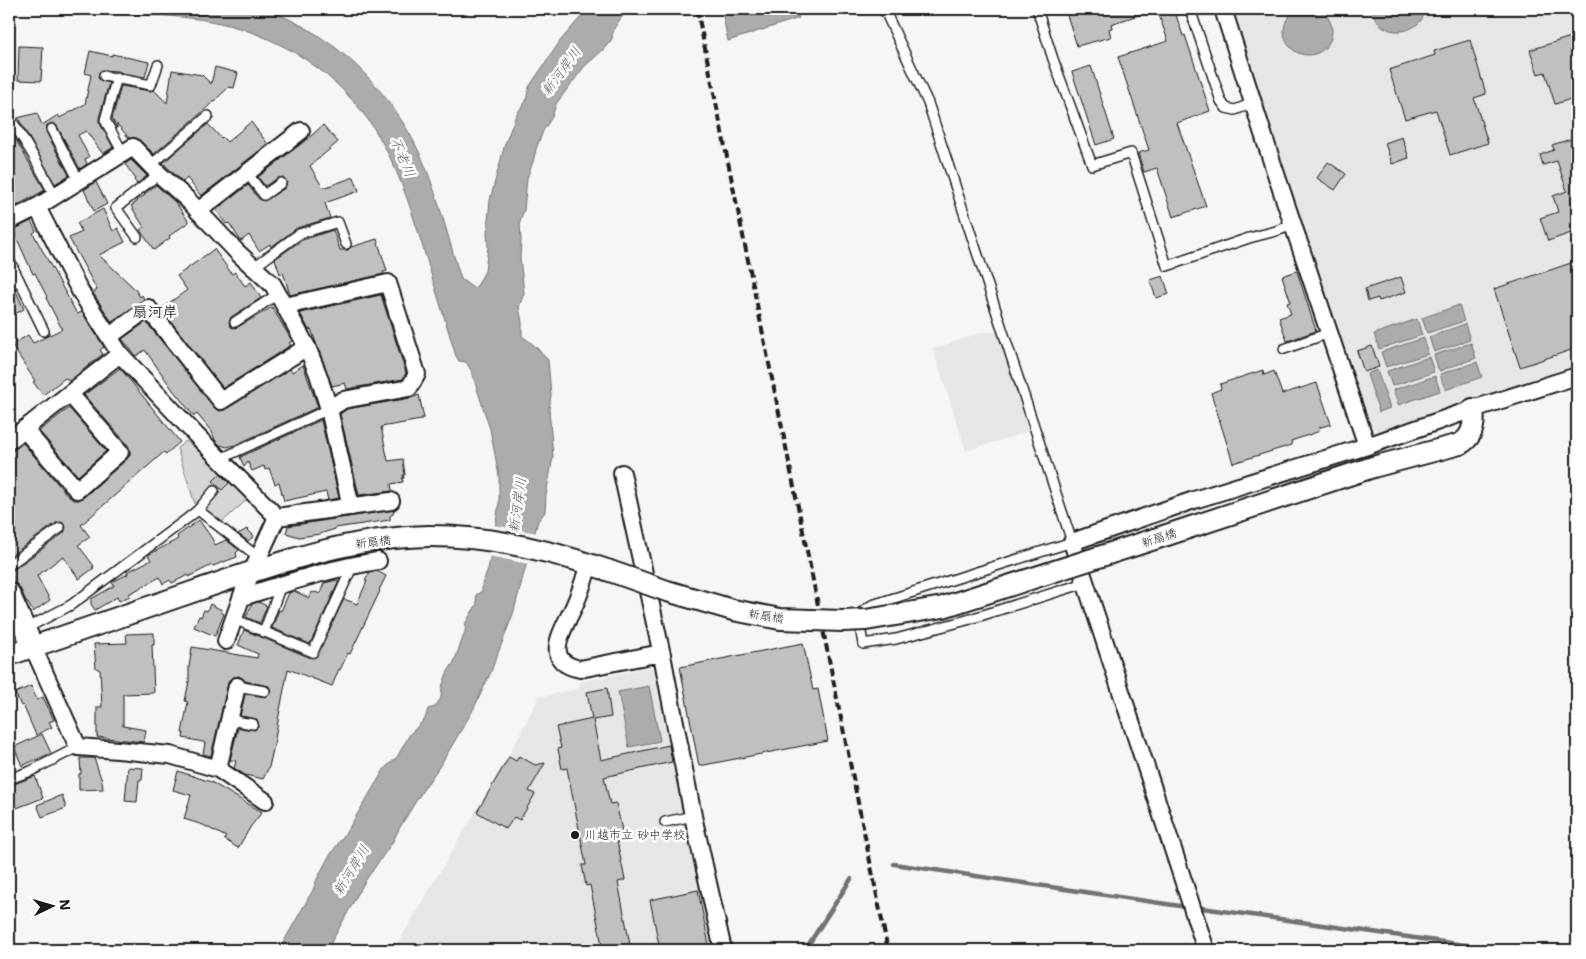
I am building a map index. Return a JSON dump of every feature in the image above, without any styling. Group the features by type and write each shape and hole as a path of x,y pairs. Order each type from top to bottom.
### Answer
{"street":[{"path":"1223,9 1367,446"},
{"path":"198,211 301,131"},
{"path":"9,221 37,207 134,147 238,253 273,285 307,347 318,374 329,409 351,507"},
{"path":"37,207 80,291 120,354 220,460 277,517"},
{"path":"282,300 388,283 417,374 409,388 343,400 329,409"},
{"path":"110,336 148,308 221,401 307,347"},
{"path":"9,442 120,354"},
{"path":"1206,950 1072,542 1194,500 1367,446 1473,409 1577,376"},
{"path":"24,429 77,490 120,452 70,394"},
{"name":"新扇橋","path":"9,655 29,638 256,564 342,546 386,539 429,536 500,542 566,556 710,605 733,610 780,619 866,620 943,607 1373,467 1460,444 1470,435 1474,417 1473,409"},
{"path":"622,473 662,655 693,816 723,950"},
{"path":"277,517 391,501"},
{"path":"226,642 242,596 277,517"},
{"path":"242,596 281,584 378,560"},
{"path":"598,567 576,602 559,637 557,644 558,654 564,663 570,667 580,669 651,655 662,655"},
{"path":"9,593 78,747 170,755 218,769 265,801"},
{"path":"218,769 237,686"}],"lane":[{"path":"884,9 928,103 1072,542 872,605 858,615 863,644 896,639 949,625 1085,584"},
{"path":"1037,9 1053,60 1092,165 1131,153 1167,266 1248,238 1293,225"},
{"path":"1190,9 1221,101 1226,108 1235,110 1253,102"},
{"path":"104,76 151,85 158,64"},
{"path":"117,77 105,120 123,153"},
{"path":"9,116 55,196"},
{"path":"137,236 116,208 208,116"},
{"path":"52,129 79,181"},
{"path":"247,173 264,195 281,182"},
{"path":"254,267 299,234 338,222 346,244"},
{"path":"9,259 44,331"},
{"path":"9,285 19,280"},
{"path":"235,322 282,300"},
{"path":"1284,349 1329,334"},
{"path":"220,460 329,409"},
{"path":"29,638 198,510 214,491"},
{"path":"198,510 256,564"},
{"path":"9,565 60,528"},
{"path":"234,619 313,652 353,565"},
{"path":"264,632 281,584"},
{"path":"237,686 265,691"},
{"path":"229,720 253,724"},
{"path":"9,779 30,771 78,747"},
{"path":"665,822 693,816"}],"shaded area":[{"path":"1229,9 1577,9 1577,366 1384,433 1367,426"},
{"path":"983,332 997,332 1030,431 966,451 933,349"},
{"path":"186,441 224,469 251,496 221,523 195,504 177,448"},
{"name":"川越市立 砂中学校","path":"650,667 656,671 713,950 394,950 512,749 540,695 545,696 580,688 579,682"}],"water":[{"path":"1303,7 1313,7 1322,11 1328,17 1331,22 1331,40 1322,51 1313,55 1303,55 1294,51 1288,45 1284,36 1284,26 1288,17 1294,11"},
{"path":"74,9 265,9 315,33 358,67 393,108 408,131 433,186 461,279 473,288 477,286 485,271 490,200 505,144 516,115 526,101 529,87 561,40 580,18 592,9 629,9 616,26 612,39 584,67 556,104 552,117 543,131 527,178 524,210 520,221 520,258 524,293 519,307 522,336 548,360 551,395 549,409 553,457 545,512 538,521 513,614 490,674 473,710 392,843 365,881 327,950 279,950 313,890 328,858 349,828 385,768 397,757 410,734 425,719 428,709 435,707 441,698 442,687 447,673 454,662 465,632 466,622 477,604 476,595 482,591 482,584 488,570 499,504 499,476 490,429 471,370 466,362 459,361 456,356 407,198 396,170 375,130 345,92 308,61 266,38 243,29 184,17"},
{"path":"729,9 795,9 799,18 728,41 723,16"},
{"path":"1372,9 1426,9 1422,19 1416,25 1408,30 1399,31 1390,30 1382,26 1376,19"},
{"path":"1459,305 1464,321 1427,333 1422,318"},
{"path":"1417,319 1422,335 1379,349 1374,334"},
{"path":"1465,324 1470,340 1434,352 1429,337"},
{"path":"1424,338 1428,354 1386,367 1381,352"},
{"path":"1471,343 1476,358 1439,371 1434,355"},
{"path":"1429,357 1434,372 1392,386 1387,371"},
{"path":"1477,362 1482,377 1445,390 1440,374"},
{"path":"1377,370 1390,408 1379,412 1367,374"},
{"path":"1435,376 1440,391 1398,405 1393,390"},
{"path":"649,686 660,741 629,747 618,692"}],"pier":[{"path":"494,525 537,533 529,564 488,556"}],"building":[{"path":"1065,9 1151,9 1151,11 1111,24 1112,28 1109,29 1111,37 1077,46"},
{"path":"1157,9 1174,9 1183,36 1185,35 1210,111 1177,123 1206,206 1173,217 1157,168 1144,172 1138,153 1149,150 1118,57 1168,41"},
{"path":"1577,35 1577,97 1555,104 1545,72 1538,74 1530,50"},
{"path":"1470,40 1486,94 1474,98 1488,143 1450,155 1436,110 1405,119 1389,70 1435,55 1434,51"},
{"path":"19,46 43,47 41,81 18,80"},
{"path":"90,51 149,62 145,77 118,71 102,70 99,72 98,78 109,83 99,122 113,147 103,154 86,131 78,135 89,157 85,159 87,164 80,169 57,126 53,123 47,125 46,132 69,175 55,184 18,118 37,113 42,125 58,115 60,118 85,104 91,75 85,73"},
{"path":"1091,66 1114,139 1096,145 1072,72"},
{"path":"215,67 238,73 234,88 229,87 154,154 137,138 129,138 117,124 117,128 112,119 121,86 154,90 167,103 172,70 202,75 211,84"},
{"path":"251,122 268,144 201,196 187,178 183,182 163,163 208,124 227,142"},
{"path":"323,125 338,142 310,166 323,188 354,177 359,191 325,203 330,218 297,228 271,247 270,244 259,251 249,235 241,241 229,223 226,224 216,210 248,185 259,199 264,201 285,188 287,182 283,177 265,186 258,177"},
{"path":"9,128 45,190 9,210"},
{"path":"1402,137 1409,158 1392,164 1385,143"},
{"path":"1577,137 1577,231 1548,241 1540,218 1558,212 1553,196 1567,191 1557,161 1543,165 1540,155 1554,150 1552,145"},
{"path":"131,160 147,176 137,184 125,164"},
{"path":"1328,162 1346,174 1335,190 1317,178"},
{"path":"96,182 107,204 94,211 84,190"},
{"path":"156,185 176,203 189,222 169,236 170,238 154,250 140,230 144,227 131,206"},
{"path":"103,209 113,231 118,228 125,242 99,255 144,299 112,322 93,293 97,290 69,238 82,232 77,223"},
{"path":"31,221 36,231 33,233 77,314 82,312 104,347 100,350 103,354 69,381 65,378 43,395 33,382 35,381 12,345 28,335 33,343 62,329 35,273 33,274 13,230"},
{"path":"333,230 340,250 348,250 351,247 377,239 387,271 383,272 384,274 290,295 283,272 280,274 275,259 302,240"},
{"path":"214,249 232,274 235,272 245,286 251,282 261,298 231,317 230,326 233,328 238,327 272,307 292,341 289,343 291,345 223,388 161,309 187,290 177,276"},
{"path":"1577,261 1577,348 1520,367 1494,289"},
{"path":"1297,271 1316,331 1287,341 1279,318 1291,314 1287,303 1290,300 1282,276"},
{"path":"1163,276 1169,294 1156,298 1150,280"},
{"path":"1401,277 1406,292 1379,301 1378,298 1368,301 1365,289"},
{"path":"15,289 24,309 9,317 9,291"},
{"path":"381,295 406,373 403,379 347,389 345,383 332,386 311,329 309,330 300,313"},
{"path":"146,322 217,410 226,409 290,369 292,372 303,365 318,407 235,445 227,447 220,445 197,414 194,416 173,390 145,350 136,356 122,339"},
{"path":"1372,346 1379,367 1364,372 1357,351"},
{"path":"120,368 180,442 166,454 164,452 81,525 90,537 78,545 94,568 79,579 63,556 37,576 50,600 33,612 20,588 9,580 13,578 9,571 64,533 66,527 62,522 56,523 9,557 9,454 23,443 69,497 79,500 84,497 130,455 128,445 84,395"},
{"path":"1263,370 1264,375 1274,371 1282,394 1317,383 1331,424 1318,428 1320,431 1291,441 1292,445 1233,463 1211,393 1221,389 1220,384"},
{"path":"419,395 424,418 381,427 388,461 403,459 405,475 402,478 403,482 391,484 392,491 359,495 340,414 347,409"},
{"path":"69,408 106,451 78,476 39,431"},
{"path":"321,420 339,498 328,500 326,492 284,501 279,482 275,484 269,468 265,470 264,466 252,471 248,462 244,467 240,457"},
{"path":"220,474 229,483 222,490 213,481"},
{"path":"394,510 390,520 335,528 320,534 299,537 286,533 288,526"},
{"path":"199,520 215,545 226,540 239,550 236,553 237,557 212,565 172,583 170,580 163,584 160,577 129,594 130,596 119,601 117,597 95,610 91,604 91,599 114,586 112,582 128,574 127,572 151,560 148,555 178,539 177,536"},
{"path":"247,529 254,536 248,541 238,534"},
{"path":"377,571 386,576 350,654 348,653 339,669 332,686 288,669 269,767 263,779 245,775 234,768 236,761 230,760 238,728 255,730 259,726 257,719 240,716 245,694 267,697 271,692 269,686 245,681 239,676 229,680 211,756 203,754 205,743 183,738 184,733 182,733 188,702 185,701 192,647 257,658 258,654 238,645 244,630 311,658 316,657 344,599 357,604 369,573"},
{"path":"339,581 310,644 272,628 279,610 281,611 289,593 294,591 309,598 312,592 320,594 324,583"},
{"path":"258,602 267,606 260,623 246,617 252,604"},
{"path":"210,604 222,610 221,612 224,614 215,636 194,627 199,616 201,617 204,610 207,611"},
{"path":"154,633 154,645 152,645 154,693 123,694 123,726 146,730 144,742 97,737 97,707 102,707 100,670 96,668 94,644 127,643 126,634"},
{"path":"803,643 813,690 818,689 828,741 699,766 680,667"},
{"path":"31,686 37,700 43,697 54,720 49,722 52,727 36,735 23,705 21,706 15,693"},
{"path":"607,688 611,717 593,720 601,760 669,745 672,762 604,777 610,804 616,803 623,835 616,836 625,880 618,882 631,950 603,950 590,885 586,886 582,865 586,865 567,768 562,769 558,749 561,748 556,727 592,719 587,692"},
{"path":"42,734 51,753 22,766 14,747"},
{"path":"519,756 535,765 545,763 529,791 535,794 520,820 514,817 506,829 477,812 509,757 516,761"},
{"path":"80,758 94,758 103,789 79,790"},
{"path":"128,767 143,768 142,780 139,780 137,802 125,801"},
{"path":"178,771 211,782 262,812 238,848 224,839 226,837 203,825 184,819 191,795 173,790"},
{"path":"35,776 43,798 9,811 9,786"},
{"path":"62,795 66,808 42,817 37,805"},
{"path":"698,890 710,950 660,950 650,900"}],"waterway":[{"path":"894,864 1180,906"},
{"path":"805,950 851,879"},
{"path":"1202,908 1500,950"}],"railway":[{"path":"697,9 888,950"}],"place":[{"name":"川越市立 砂中学校","path":"575,835"}],"district":[{"name":"扇河岸","path":"155,312"}],"water label":[{"name":"新河岸川","path":"561,71"},
{"name":"不老川","path":"403,157"},
{"name":"新河岸川","path":"517,505"},
{"name":"新河岸川","path":"351,870"}]}
